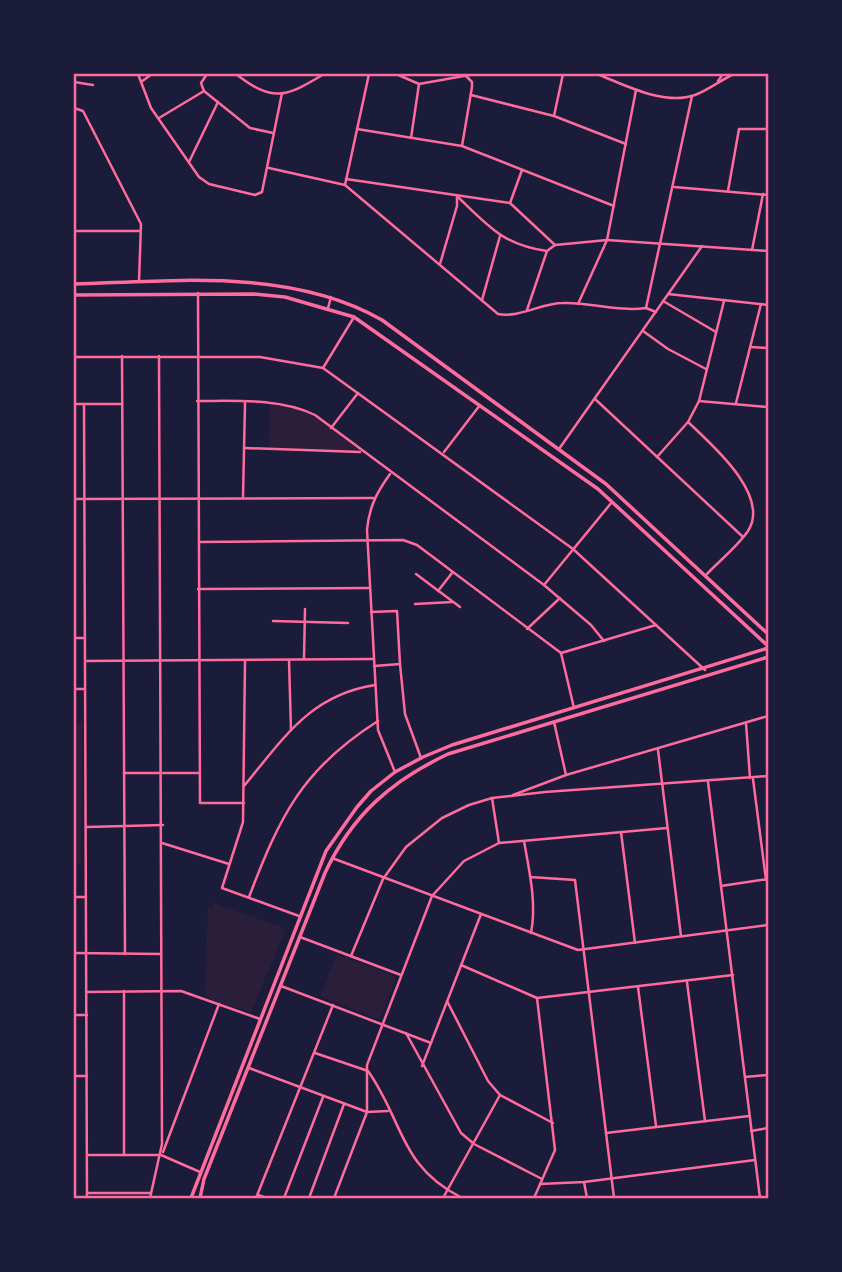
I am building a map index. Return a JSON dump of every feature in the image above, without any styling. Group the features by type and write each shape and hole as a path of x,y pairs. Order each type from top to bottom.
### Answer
{"street":[{"path":"138,74 151,108 199,177 209,184 260,194 269,168 282,93"},
{"path":"141,82 152,74"},
{"path":"207,74 201,83 204,91 250,128 273,133"},
{"path":"236,74 252,86 282,93 294,92 324,74"},
{"path":"345,185 369,74"},
{"path":"396,74 419,84 457,75 475,74"},
{"path":"554,116 563,74"},
{"path":"597,74 636,90 673,97 692,96 734,74"},
{"path":"718,81 723,74"},
{"path":"462,146 472,82 467,76"},
{"path":"74,82 93,85"},
{"path":"411,138 419,84"},
{"path":"578,304 607,240 636,90"},
{"path":"159,119 204,91"},
{"path":"471,95 554,116 626,144"},
{"path":"646,308 692,96"},
{"path":"189,163 218,102"},
{"path":"74,108 83,111 141,224 139,282"},
{"path":"357,129 462,146 614,206"},
{"path":"728,191 740,129 768,129"},
{"path":"269,168 345,185 498,314 563,303 646,308 656,312"},
{"path":"510,203 522,170"},
{"path":"346,179 510,203 555,245"},
{"path":"674,187 768,195"},
{"path":"752,250 762,194"},
{"path":"457,196 500,236 513,244 547,251"},
{"path":"440,265 457,206 457,196"},
{"path":"74,231 141,231"},
{"path":"482,300 500,236"},
{"path":"527,310 547,251 555,245 607,240 768,251"},
{"path":"559,450 702,246"},
{"path":"207,293 208,282"},
{"path":"74,284 208,282 272,286 331,297 382,320 626,502 768,634"},
{"path":"198,293 200,803 244,803"},
{"path":"74,295 207,293 285,297 354,317 612,502 768,647 705,670 452,745 395,772 372,791 326,851 191,1199"},
{"path":"668,294 768,305"},
{"path":"328,308 331,297"},
{"path":"663,301 716,332"},
{"path":"657,457 688,422 699,401 724,301"},
{"path":"736,403 761,304"},
{"path":"323,368 354,317"},
{"path":"643,330 668,349 706,369"},
{"path":"750,347 768,348"},
{"path":"74,356 261,357 323,368 573,549 705,670"},
{"path":"122,356 125,954"},
{"path":"159,356 163,825 161,1155"},
{"path":"331,428 358,393"},
{"path":"595,399 743,537"},
{"path":"197,401 245,401 299,408 331,428 544,585 591,625 604,641"},
{"path":"243,497 245,401"},
{"path":"699,401 768,407"},
{"path":"74,404 122,404"},
{"path":"83,404 87,1199"},
{"path":"443,453 480,405"},
{"path":"688,422 741,477 751,507 749,529 706,576"},
{"path":"244,448 363,452"},
{"path":"391,473 374,498 368,513 368,542 378,730 395,772"},
{"path":"74,499 374,498"},
{"path":"544,585 612,502"},
{"path":"620,509 626,502"},
{"path":"198,542 403,540 417,545 562,653 574,708"},
{"path":"439,591 452,573"},
{"path":"415,574 460,607"},
{"path":"198,589 370,588"},
{"path":"527,629 560,598"},
{"path":"415,604 452,602"},
{"path":"733,613 739,606"},
{"path":"304,659 305,609"},
{"path":"371,612 397,611 405,714 421,758"},
{"path":"273,621 348,623"},
{"path":"562,653 656,625"},
{"path":"74,638 85,638"},
{"path":"200,1199 332,858 350,827 370,804 403,778 448,754 768,657"},
{"path":"86,661 373,659"},
{"path":"289,660 290,731"},
{"path":"245,661 244,803 239,841 222,888 299,916"},
{"path":"374,666 400,664"},
{"path":"244,786 290,731 327,700 348,689 375,685"},
{"path":"74,689 86,689"},
{"path":"510,796 566,775 768,716"},
{"path":"249,898 271,839 304,784 330,755 378,721"},
{"path":"554,722 566,775"},
{"path":"722,886 767,880 747,723"},
{"path":"657,750 681,936"},
{"path":"124,774 199,774"},
{"path":"351,956 383,879 418,835 442,818 492,798 768,776"},
{"path":"708,781 760,1199"},
{"path":"492,798 499,843"},
{"path":"87,827 163,825"},
{"path":"334,1199 367,1112 368,1071 381,1023 432,896 464,861 499,843 667,828"},
{"path":"621,832 635,943"},
{"path":"524,841 534,920 531,933"},
{"path":"162,843 231,864"},
{"path":"332,858 531,933 583,949 768,925"},
{"path":"530,877 575,880 614,1199"},
{"path":"74,897 86,897"},
{"path":"422,1066 481,914"},
{"path":"300,937 401,975"},
{"path":"74,953 162,954"},
{"path":"283,957 291,960"},
{"path":"461,965 537,998 733,975"},
{"path":"687,981 705,1121"},
{"path":"281,986 431,1043"},
{"path":"638,987 656,1127"},
{"path":"124,991 124,1155"},
{"path":"86,992 181,991 260,1019"},
{"path":"534,1199 555,1150 554,1123 537,998"},
{"path":"447,1001 488,1082 500,1095 554,1123"},
{"path":"150,1199 161,1155 220,1003"},
{"path":"267,1199 257,1197 333,1005"},
{"path":"74,1015 87,1015"},
{"path":"406,1033 461,1133 474,1144 541,1182 584,1182 755,1160"},
{"path":"315,1053 368,1071 417,1165 462,1199"},
{"path":"249,1068 367,1112 390,1111"},
{"path":"745,1077 768,1075"},
{"path":"74,1076 87,1076"},
{"path":"237,1078 244,1081"},
{"path":"443,1199 500,1095"},
{"path":"284,1199 323,1096"},
{"path":"309,1199 345,1104"},
{"path":"607,1133 749,1116"},
{"path":"751,1131 768,1128"},
{"path":"88,1155 161,1155 200,1172"},
{"path":"584,1182 587,1199"},
{"path":"87,1193 151,1192"}],"shaded area":[{"path":"270,404 299,410 321,420 363,452 269,449"},
{"path":"74,722 83,722 81,864 74,864"},
{"path":"214,903 286,929 251,1012 214,1001 205,995 208,906 213,907"},
{"path":"337,954 396,977 380,1020 320,996"}]}
